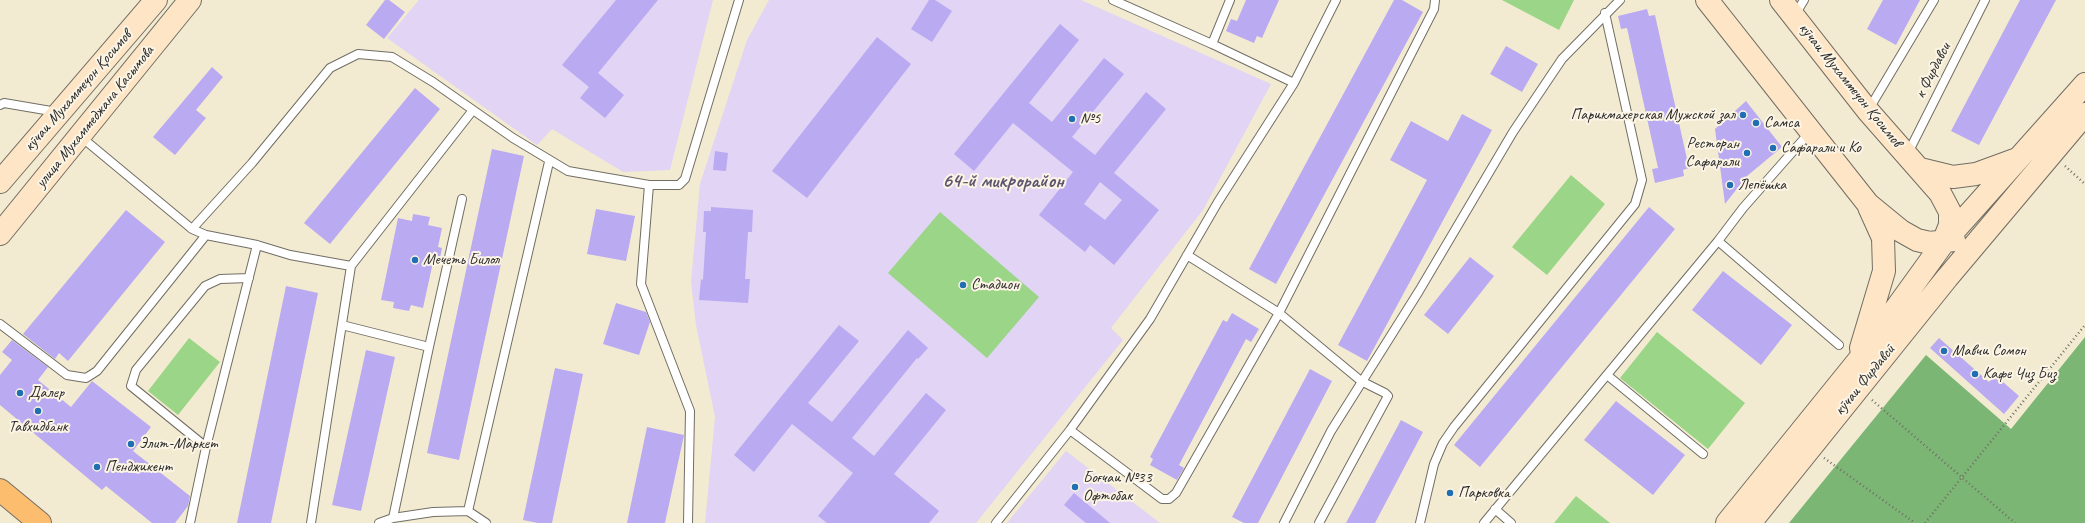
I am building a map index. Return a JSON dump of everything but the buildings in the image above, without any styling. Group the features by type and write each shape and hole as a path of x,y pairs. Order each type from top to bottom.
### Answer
{"highway":[{"path":"0,490 40,523"}],"street":[{"name":"кӯчаи Мухаммеҷон Қосимов","path":"0,182 156,0"},
{"name":"улица Мухаммеджана Касымова","path":"0,234 190,0"},
{"path":"1707,0 1868,204 1901,230 1917,240 1930,243 1982,237"},
{"name":"кӯчаи Мухаммеҷон Қосимов","path":"1781,0 1799,8 1868,111 1940,194 1950,212 1950,225 1944,242"},
{"name":"кӯчаи Фирдавсӣ","path":"1727,523 1858,361 1944,242 2085,84"},
{"name":"кӯчаи Фирдавсӣ","path":"1750,523 1947,278 2053,154 2085,114"},
{"path":"1913,162 1953,176 1961,176 1976,174 2020,158"},
{"path":"1858,361 1884,271 1883,238 1868,204"},
{"path":"1944,242 1944,263 1947,278"}],"lane":[{"path":"192,229 252,162 330,68 358,54 392,57 433,82 513,138 568,171 649,185 679,185 685,179 740,0"},
{"path":"1113,0 1212,44 1294,83"},
{"path":"1212,44 1230,0"},
{"path":"996,523 1070,430 1150,319 1218,202 1294,83 1336,0"},
{"path":"1070,430 1162,499 1169,499 1176,493 1280,313 1434,9 1435,0"},
{"path":"1284,523 1331,431 1419,291 1513,132 1562,59 1605,13 1620,0"},
{"name":"к Фирдавси","path":"1868,111 1934,0"},
{"name":"к Фирдавси","path":"1913,162 1985,0"},
{"path":"1420,523 1434,464 1443,443 1636,204 1642,180 1605,13"},
{"path":"1,105 60,113"},
{"path":"311,523 351,266 473,110"},
{"path":"1484,523 1718,241 1743,208 1810,132"},
{"path":"80,136 192,229 206,235 257,245 290,255 351,266"},
{"path":"468,511 550,162"},
{"path":"649,185 641,284 680,390 690,411 688,523"},
{"path":"393,518 462,199"},
{"path":"0,324 67,375 86,378 97,371 206,235"},
{"path":"1718,241 1838,345"},
{"path":"190,523 206,447 257,245"},
{"path":"1187,255 1280,313 1361,382 1385,393 1388,396 1319,523"},
{"path":"206,447 130,386 136,370 205,286 220,279 249,278"},
{"path":"342,325 429,347"},
{"path":"1607,375 1703,454"},
{"path":"1495,509 1511,523"},
{"path":"379,523 393,518 433,512 468,511 486,523"}],"path":[{"path":"2053,154 2085,184"},
{"path":"1925,523 2085,325"},
{"path":"1858,388 2015,523"},
{"path":"1810,448 1915,523"}],"shaded area":[{"path":"419,0 713,0 670,170 623,172 552,129 537,145 387,38"},
{"path":"769,0 1081,0 1271,84 1203,210 1111,328 1123,340 976,523 705,523 715,417 696,325 691,282 700,184 747,40"},
{"name":"Боғчаи №33 Офтобак","path":"1066,451 1160,523 1007,523"}],"green space":[{"path":"1502,0 1574,0 1559,30"},
{"path":"1571,175 1605,204 1547,275 1512,247"},
{"name":"Стадион","path":"940,212 1039,297 987,358 888,273"},
{"path":"1657,332 1745,403 1708,449 1620,378"},
{"path":"2085,337 2085,523 1789,523 1926,355 2011,429"},
{"path":"189,338 220,362 178,415 148,391"},
{"path":"1576,496 1610,523 1554,523"}],"place":[{"name":"Парикмахерская Мужской зал","path":"1743,115"},
{"name":"№5","path":"1072,119"},
{"name":"Самса","path":"1756,123"},
{"name":"Сафарали и Ко","path":"1773,148"},
{"name":"Ресторан Сафарали","path":"1747,153"},
{"name":"Лепёшка","path":"1730,185"},
{"name":"Мечеть Билол","path":"415,260"},
{"name":"Стадион","path":"963,285"},
{"name":"Мавчи Сомон","path":"1944,351"},
{"name":"Кафе Чиз Биз","path":"1975,374"},
{"name":"Далер","path":"20,393"},
{"name":"Тавхидбанк","path":"38,411"},
{"name":"Элит-Маркет","path":"131,444"},
{"name":"Пенджикент","path":"97,467"},
{"name":"Боғчаи №33 Офтобак","path":"1075,487"},
{"name":"Парковка","path":"1450,493"}],"district":[{"name":"64-й микрорайон","path":"1003,182"}]}
